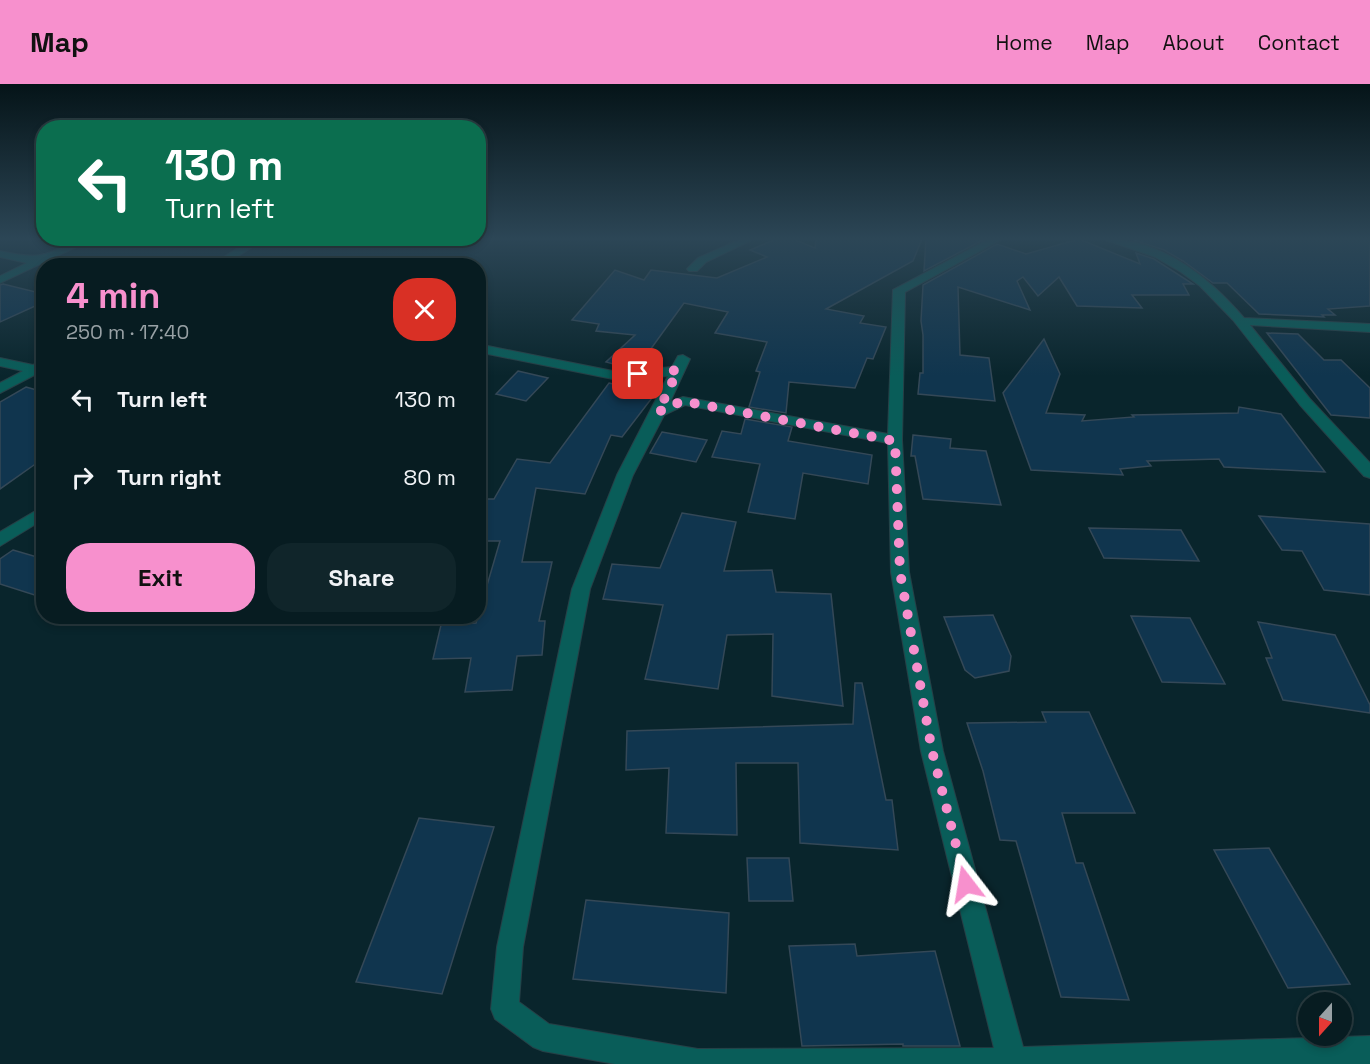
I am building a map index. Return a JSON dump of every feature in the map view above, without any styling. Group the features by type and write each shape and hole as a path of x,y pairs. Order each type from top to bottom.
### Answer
{"street":[{"path":"909,285 899,290 895,441 900,572 932,751 1012,1062"},
{"path":"1202,285 1239,321 1327,429 1370,473"},
{"path":"1239,321 1370,328"},
{"path":"486,350 618,376 681,365 626,475 581,589 510,947 505,1009 543,1037 698,1064 1012,1062 1370,1050"},
{"path":"0,362 36,367"},
{"path":"0,389 36,369"},
{"path":"658,412 682,401 895,441"},
{"path":"0,540 36,516"}],"building":[{"path":"0,285 36,292 36,306 0,322"},
{"path":"602,285 870,285 826,309 864,316 860,323 886,327 873,359 867,358 855,388 789,382 786,413 749,407 760,372 756,371 767,342 715,333 728,312 684,303 637,368 631,369 606,362 635,335 596,331 599,324 572,320"},
{"path":"923,285 1019,285 1030,310 958,287 960,355 989,358 995,401 918,394 920,373 923,373 921,321"},
{"path":"1029,285 1050,285 1038,296"},
{"path":"1064,285 1183,285 1189,295 1132,295 1142,308 1077,306"},
{"path":"1229,285 1370,285 1370,306 1328,309 1335,315 1322,315 1324,317 1259,314"},
{"path":"1267,333 1298,334 1324,360 1341,360 1370,388 1370,418 1331,415"},
{"path":"1044,339 1060,374 1046,413 1085,415 1082,421 1134,417 1132,415 1238,413 1239,407 1281,414 1325,472 1224,467 1219,459 1147,461 1151,466 1120,469 1123,475 1031,470 1003,393"},
{"path":"518,371 548,378 526,401 496,394"},
{"path":"609,383 655,394 622,437 611,435 585,494 536,488 522,562 552,562 539,621 545,621 542,655 517,656 512,690 465,692 471,658 433,659 441,625 486,624 486,589 500,541 486,541 486,499 494,499 517,459 550,463"},
{"path":"26,387 36,390 36,466 0,489 0,402"},
{"path":"745,419 792,427 788,441 872,455 868,484 803,473 795,519 748,512 760,464 712,457 722,431 741,434"},
{"path":"662,432 707,440 696,462 650,453"},
{"path":"913,435 951,439 950,448 986,451 1001,505 923,499 915,456 911,456"},
{"path":"682,513 736,522 724,571 772,570 776,592 831,594 843,706 772,696 773,634 727,635 718,689 645,679 663,605 603,599 612,564 660,568"},
{"path":"1259,516 1370,524 1370,595 1324,590 1302,551 1282,550"},
{"path":"1089,528 1181,530 1199,561 1104,558"},
{"path":"13,550 36,557 36,595 0,584 0,559"},
{"path":"993,615 1011,656 1009,671 975,678 965,670 944,617"},
{"path":"1131,616 1190,618 1225,684 1162,682"},
{"path":"1258,622 1335,635 1370,705 1370,713 1283,700 1266,658 1272,658"},
{"path":"855,683 862,683 886,800 892,800 898,850 800,843 798,763 736,763 737,835 666,833 669,768 626,770 627,731 853,724"},
{"path":"1042,712 1089,712 1135,813 1062,813 1076,863 1083,863 1129,1000 1061,997 1016,841 1000,840 983,771 967,723 1046,722"},
{"path":"419,818 494,827 442,994 356,982"},
{"path":"1269,848 1350,984 1288,988 1214,850"},
{"path":"747,858 789,858 793,901 749,901"},
{"path":"586,900 729,913 726,993 573,979"},
{"path":"855,944 857,956 935,951 960,1046 903,1046 903,1044 802,1046 789,946"}],"route":[{"path":"638,374 678,370 658,412 682,401 895,441 900,572 932,751 966,884"}]}
